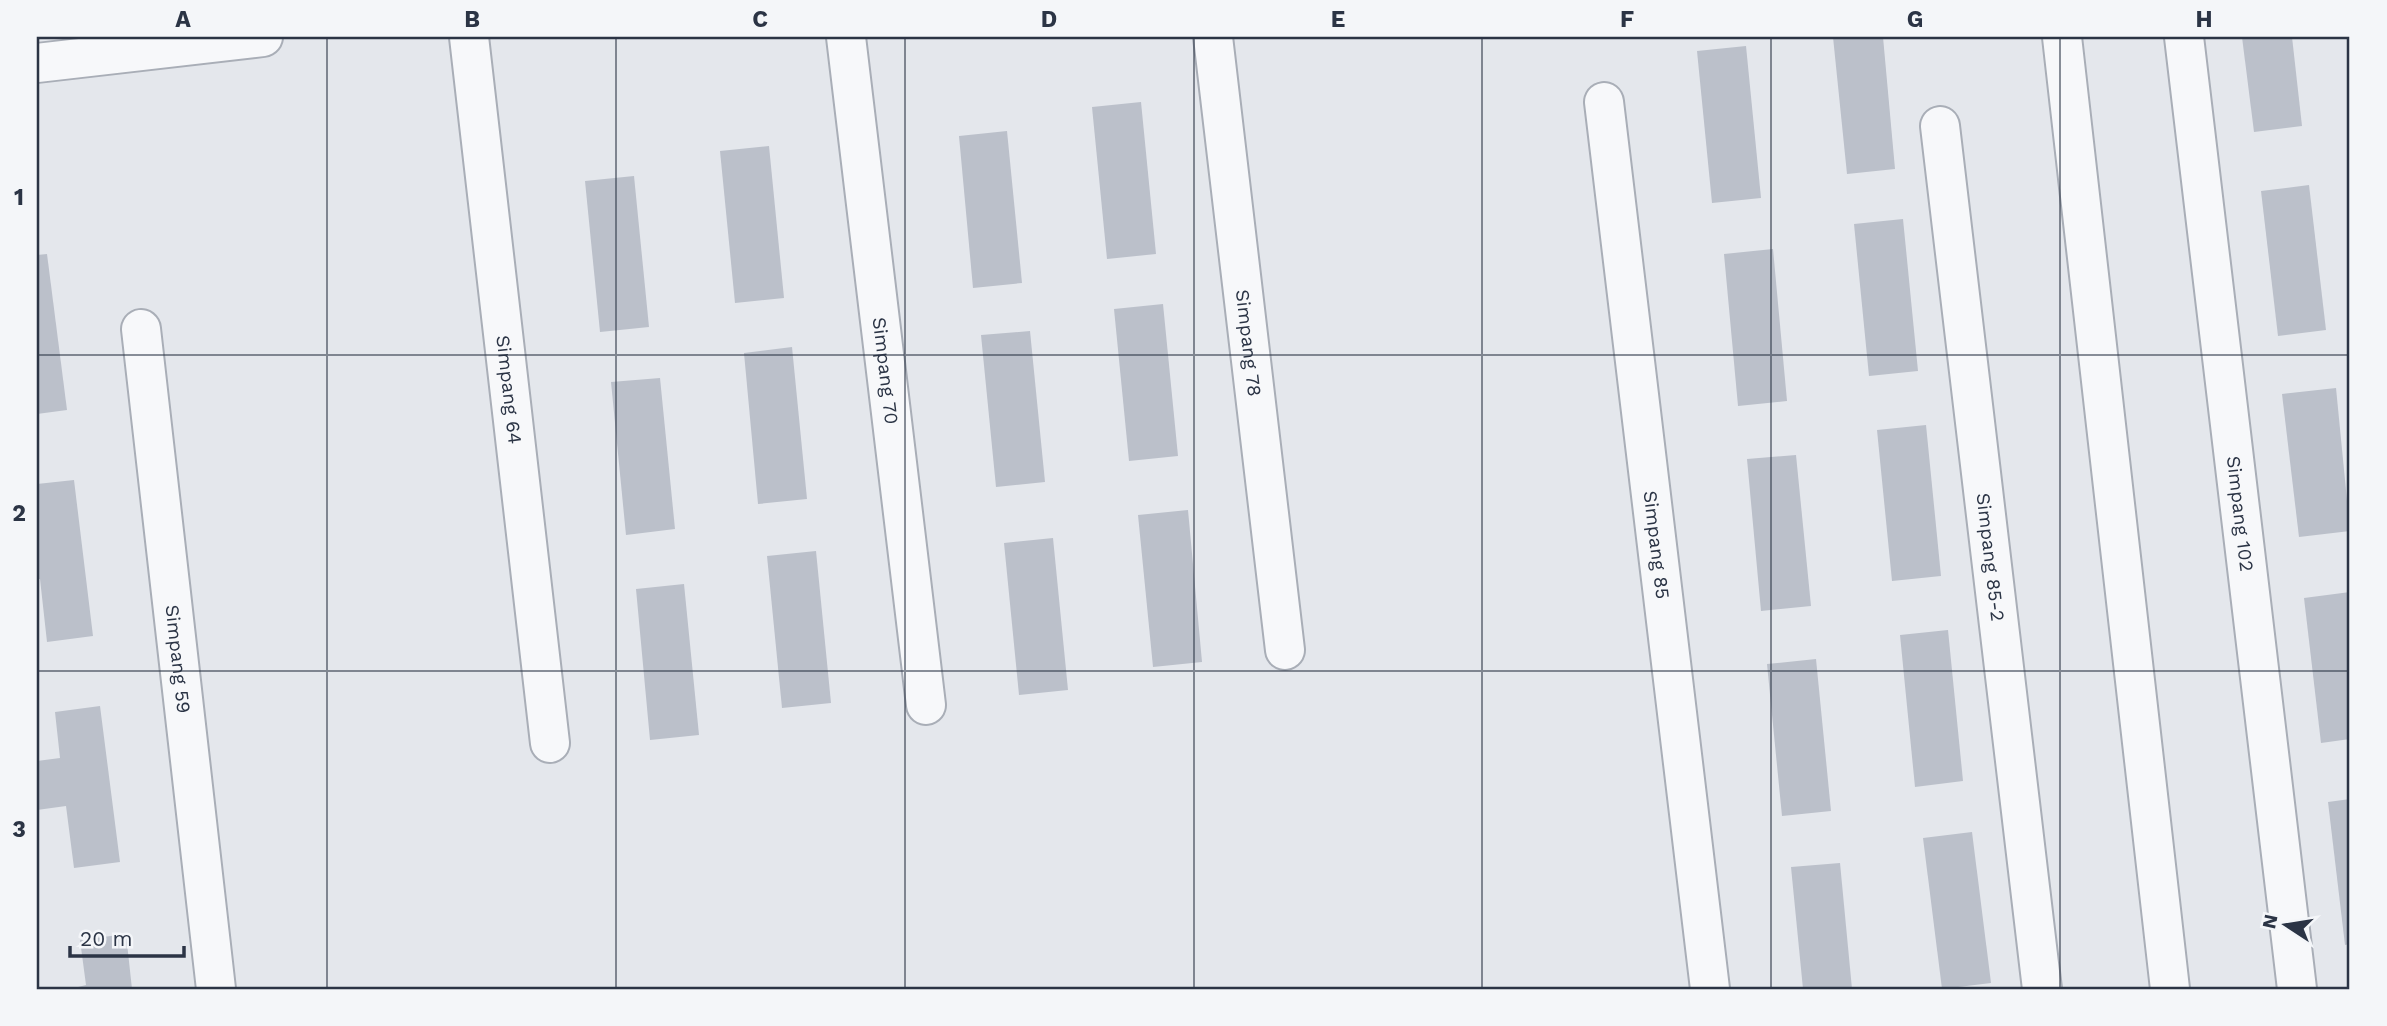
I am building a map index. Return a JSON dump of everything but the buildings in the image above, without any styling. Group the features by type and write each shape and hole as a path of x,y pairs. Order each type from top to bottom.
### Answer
{"street":[{"path":"37,63 97,46 263,37"},
{"name":"Simpang 64","path":"469,37 550,743"},
{"name":"Simpang 70","path":"846,37 926,705"},
{"name":"Simpang 78","path":"1213,37 1285,650"},
{"path":"2062,37 2170,989"},
{"name":"Simpang 102","path":"2184,37 2297,989"},
{"name":"Simpang 85","path":"1604,102 1710,989"},
{"name":"Simpang 85-2","path":"1940,126 2042,989"},
{"name":"Simpang 59","path":"141,329 216,989"}]}
